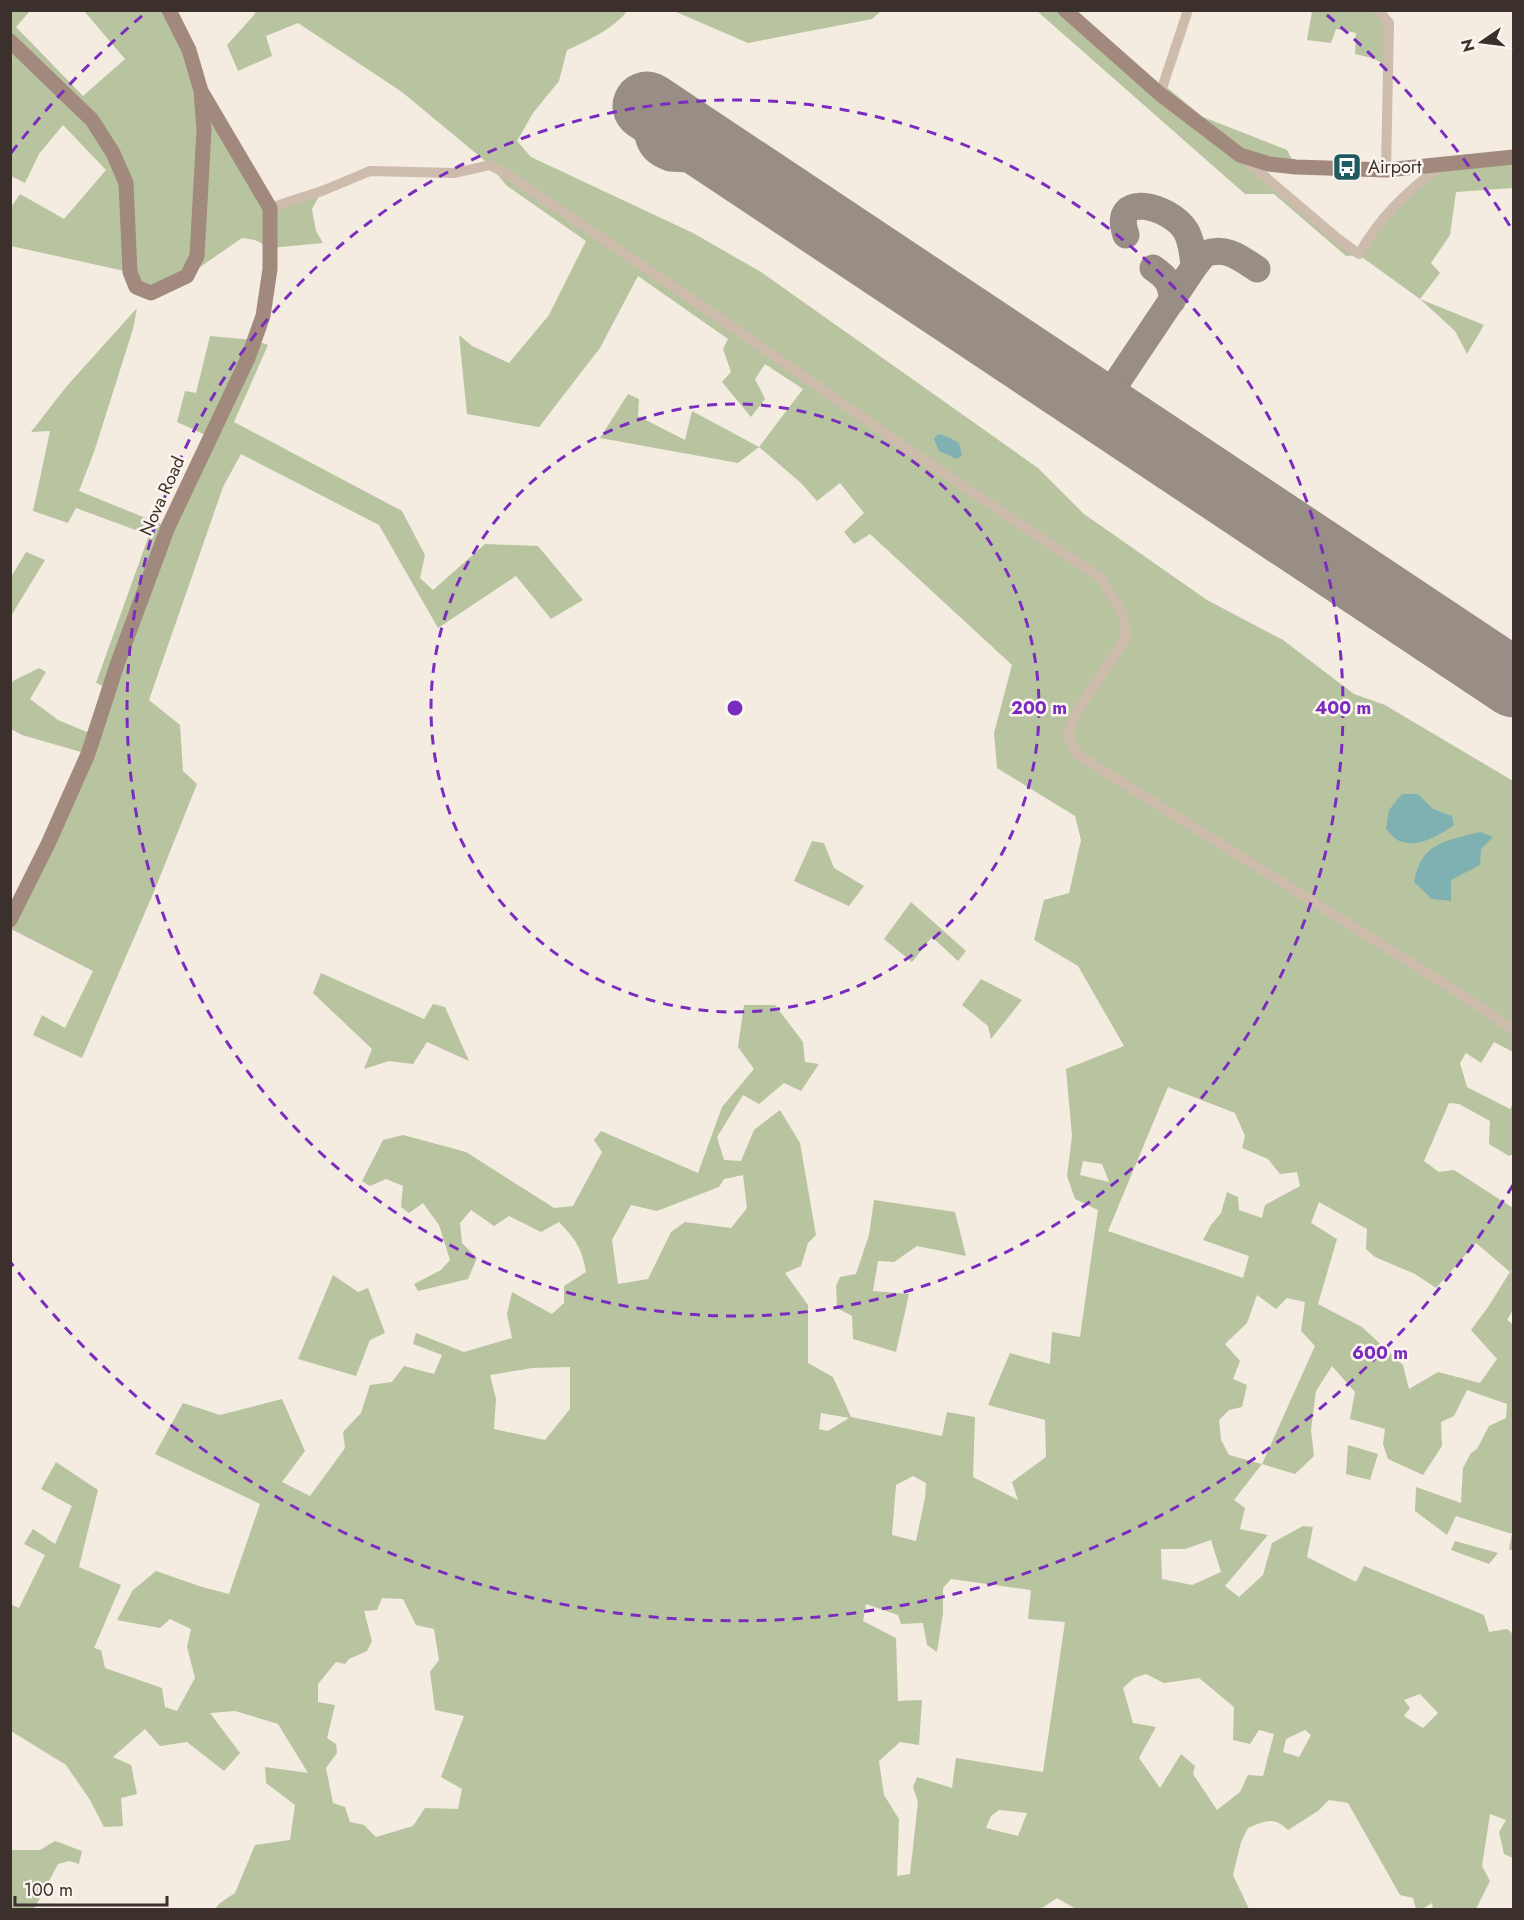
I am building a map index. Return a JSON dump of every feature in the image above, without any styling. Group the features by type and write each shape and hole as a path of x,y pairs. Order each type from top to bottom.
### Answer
{"main road":[{"path":"10,41 92,120 113,153 126,183 130,272 136,287 151,293 187,276 197,256 204,130 201,91 189,50 169,10"},
{"path":"1065,10 1160,94 1240,155 1269,164 1296,167 1386,170 1514,158"},
{"path":"201,91 270,208"},
{"name":"Nova Road","path":"10,920 48,844 88,754 118,662 168,527 251,349 263,316 270,269 270,208"}],"street":[{"path":"1160,94 1188,10"},
{"path":"1378,10 1389,23 1386,170"},
{"path":"1240,155 1359,254 1370,235 1411,188 1441,166"},
{"path":"270,208 322,191 370,171 455,173 490,165 508,175 902,445 1101,578 1123,614 1126,638 1078,709 1067,735 1078,755 1459,993 1514,1030"}],"green space":[{"path":"11,11 30,11 16,27 83,96 125,59 84,11 169,11 196,69 270,208 322,191 312,209 316,231 323,243 270,248 255,240 242,238 187,276 151,293 129,272 11,246 10,209 20,194 64,219 106,170 63,125 39,154 25,183 11,176"},
{"path":"254,11 627,11 608,28 567,50 559,81 533,113 517,141 531,157 693,233 761,272 1038,468 1084,514 1207,600 1283,640 1354,694 1385,705 1513,781 1513,1052 1494,1042 1481,1063 1466,1053 1460,1063 1467,1087 1510,1109 1513,1104 1513,1154 1509,1156 1489,1144 1490,1121 1459,1104 1449,1103 1424,1161 1439,1172 1454,1170 1513,1208 1514,1268 1511,1272 1513,1273 1513,1310 1507,1320 1514,1325 1513,1551 1509,1549 1512,1534 1456,1516 1447,1535 1415,1511 1416,1487 1461,1503 1463,1468 1471,1453 1477,1449 1489,1426 1506,1418 1507,1404 1467,1390 1454,1416 1441,1422 1442,1446 1423,1475 1388,1459 1383,1444 1385,1429 1350,1419 1355,1392 1332,1366 1316,1391 1311,1430 1314,1456 1295,1474 1262,1464 1234,1500 1245,1508 1240,1529 1268,1535 1225,1586 1239,1597 1263,1575 1272,1543 1303,1526 1313,1527 1307,1557 1356,1582 1364,1566 1484,1615 1489,1632 1507,1629 1513,1634 1513,1858 1504,1854 1499,1832 1506,1820 1490,1814 1482,1866 1490,1881 1476,1909 1433,1909 1432,1903 1422,1909 1416,1909 1413,1898 1400,1895 1348,1803 1329,1800 1318,1811 1288,1830 1273,1821 1248,1828 1241,1842 1233,1875 1249,1909 1076,1909 1057,1898 1039,1910 215,1909 235,1893 255,1845 290,1840 295,1805 266,1783 265,1767 308,1773 278,1724 235,1711 210,1713 240,1753 224,1771 187,1742 160,1746 145,1729 113,1757 131,1765 137,1794 121,1798 123,1826 104,1827 90,1800 66,1765 11,1731 10,1604 19,1608 45,1555 24,1544 33,1529 55,1544 72,1506 41,1489 56,1462 98,1490 79,1567 121,1585 94,1648 101,1650 105,1668 162,1688 165,1707 177,1711 195,1678 187,1647 191,1629 170,1619 160,1628 117,1620 133,1590 156,1571 229,1594 260,1504 155,1454 183,1403 220,1415 282,1399 305,1451 282,1482 310,1496 345,1448 343,1432 361,1413 370,1385 392,1382 404,1366 434,1374 442,1355 413,1344 416,1333 464,1352 512,1338 507,1314 512,1292 552,1314 564,1303 564,1286 586,1272 577,1245 559,1222 541,1232 509,1216 494,1226 471,1210 460,1223 462,1243 477,1258 468,1279 418,1291 414,1284 441,1270 450,1260 439,1225 423,1203 409,1213 401,1207 403,1186 386,1179 370,1186 362,1181 383,1140 403,1135 466,1152 554,1208 573,1206 602,1152 594,1140 601,1131 698,1173 722,1107 754,1069 738,1047 744,1005 775,1005 803,1042 805,1062 819,1064 801,1091 784,1083 759,1104 743,1095 717,1137 724,1160 741,1161 754,1130 780,1110 800,1143 816,1235 808,1243 801,1266 785,1273 808,1305 808,1363 833,1377 851,1417 942,1436 947,1412 975,1417 973,1477 1018,1500 1012,1482 1046,1457 1045,1420 988,1405 1010,1353 1050,1364 1052,1332 1080,1337 1098,1210 1075,1199 1067,1176 1072,1136 1066,1069 1124,1046 1078,966 1034,940 1044,900 1069,893 1081,840 1075,816 997,768 994,733 1012,665 870,534 854,544 844,532 864,513 840,483 817,501 801,483 759,447 803,389 765,364 755,379 765,399 751,417 722,382 731,372 723,349 728,339 638,276 600,348 539,427 467,414 459,335 472,346 509,363 549,315 586,241 506,185 490,165 402,92 298,23 266,36 272,56 238,71 227,45 255,14","holes":["1168,1087 1235,1113 1245,1136 1242,1148 1268,1159 1280,1174 1297,1172 1300,1186 1265,1205 1262,1218 1239,1210 1238,1197 1227,1192 1221,1213 1203,1240 1249,1256 1243,1278 1108,1231","1083,1161 1102,1164 1109,1182 1080,1175","743,1175 747,1208 731,1228 685,1222 671,1232 648,1279 618,1284 612,1240 631,1205 657,1211 719,1187 724,1179","1319,1202 1367,1229 1366,1249 1375,1257 1415,1274 1436,1288 1476,1243 1510,1272 1471,1330 1497,1359 1480,1383 1438,1372 1409,1389 1403,1365 1362,1327 1318,1304 1337,1239 1311,1223","1257,1295 1276,1309 1287,1298 1305,1302 1301,1331 1315,1346 1262,1464 1229,1455 1221,1440 1219,1420 1229,1410 1242,1407 1247,1385 1233,1379 1240,1361 1225,1344 1247,1323","570,1367 570,1409 545,1440 494,1429 496,1399 490,1375 532,1368","821,1413 849,1418 828,1431 819,1429","913,1476 926,1483 916,1541 892,1535 896,1485","1211,1540 1221,1572 1192,1585 1162,1579 1161,1549 1185,1549","951,1579 1031,1590 1028,1619 1065,1622 1043,1772 956,1758 952,1788 917,1777 913,1787 918,1802 910,1874 897,1876 899,1819 884,1795 879,1761 900,1742 919,1745 922,1700 898,1701 896,1638 863,1621 866,1604 898,1615 901,1624 923,1623 927,1645 937,1652 943,1613 943,1588","382,1598 403,1599 416,1625 434,1629 439,1660 430,1672 435,1710 464,1716 441,1777 462,1789 458,1809 425,1808 413,1826 376,1837 364,1825 350,1822 345,1807 333,1803 326,1768 337,1753 336,1744 327,1738 335,1705 318,1702 318,1684 336,1662 345,1664 349,1659 367,1651 372,1641 364,1611 377,1610","1146,1674 1164,1683 1199,1678 1234,1707 1233,1740 1250,1744 1259,1730 1274,1734 1263,1776 1248,1775 1240,1792 1217,1810 1193,1774 1195,1766 1181,1754 1160,1788 1139,1758 1156,1727 1133,1723 1123,1688 1134,1678","1420,1694 1438,1713 1423,1728 1404,1716 1410,1708 1404,1700","1305,1730 1311,1735 1299,1757 1283,1752 1286,1739","999,1810 1027,1813 1018,1836 986,1828 991,1816"]},
{"path":"674,11 881,11 872,19 748,43"},
{"path":"1037,11 1065,11 1159,93 1164,85 1203,117 1287,150 1296,167 1242,156 1359,254 1370,235 1441,166 1513,157 1513,188 1456,192 1450,235 1431,263 1440,273 1420,299 1359,255 1346,256 1274,194 1245,194"},
{"path":"1312,11 1378,11 1389,23 1388,66 1372,58 1355,54 1356,33 1336,29 1331,43 1307,40"},
{"path":"1420,299 1484,325 1467,354 1455,331"},
{"path":"137,308 133,329 94,452 79,491 168,527 210,437 177,422 185,391 196,393 210,336 254,340 268,345 234,422 402,511 425,555 420,578 433,590 485,544 538,546 583,600 551,619 516,576 438,628 379,525 241,454 223,487 149,700 180,725 183,771 197,784 153,894 82,1058 33,1035 42,1015 65,1028 93,971 11,929 10,915 88,754 22,735 11,729 10,687 13,681 39,668 46,672 30,699 58,720 94,735 109,689 96,683 149,535 76,508 68,523 33,511 50,431 31,432 66,387"},
{"path":"628,394 639,399 638,416 685,440 692,411 759,447 738,463 600,438"},
{"path":"26,552 45,560 11,616 11,577"},
{"path":"812,841 824,843 834,868 864,886 849,906 794,881"},
{"path":"911,902 966,951 958,961 932,937 912,962 884,939"},
{"path":"321,973 424,1019 433,1004 445,1007 469,1061 427,1042 413,1064 389,1061 364,1069 372,1049 313,993"},
{"path":"981,979 1022,1000 991,1039 988,1026 962,1005"},
{"path":"874,1200 955,1212 966,1256 917,1246 894,1262 878,1261 873,1291 909,1294 896,1352 853,1339 852,1316 837,1308 836,1286 840,1277 856,1274 869,1235"},
{"path":"333,1275 358,1292 368,1288 385,1333 370,1340 356,1376 298,1359"},
{"path":"1348,1445 1378,1454 1370,1480 1346,1474"},
{"path":"1455,1541 1498,1553 1489,1564 1451,1550"},
{"path":"55,1841 82,1851 79,1864 69,1861 58,1864 34,1909 11,1909 11,1850 40,1850"}],"water":[{"path":"938,434 959,443 962,455 957,459 939,451 934,439"},
{"path":"1402,794 1418,794 1433,809 1452,816 1454,825 1434,837 1419,842 1403,842 1396,839 1386,829 1389,810"},
{"path":"1480,832 1493,837 1481,849 1480,865 1451,880 1451,901 1432,899 1414,882 1417,869 1429,851 1446,841"}],"taxiway":[{"path":"712,149 695,118 687,110 676,105 666,106 651,120 648,130 650,141 657,151 670,158 730,161"},
{"path":"1126,235 1123,221 1126,212 1134,207 1144,206 1168,214 1186,231 1191,244 1194,267 1111,391 1113,409 1118,417 1132,429"},
{"path":"1194,267 1204,254 1219,251 1232,254 1257,269"},
{"path":"1153,268 1167,281 1172,301"},
{"path":"1081,394 1096,397 1111,391"}],"runway":[{"path":"647,106 1514,683"}],"place":[{"name":"Airport","path":"1347,167"}]}
